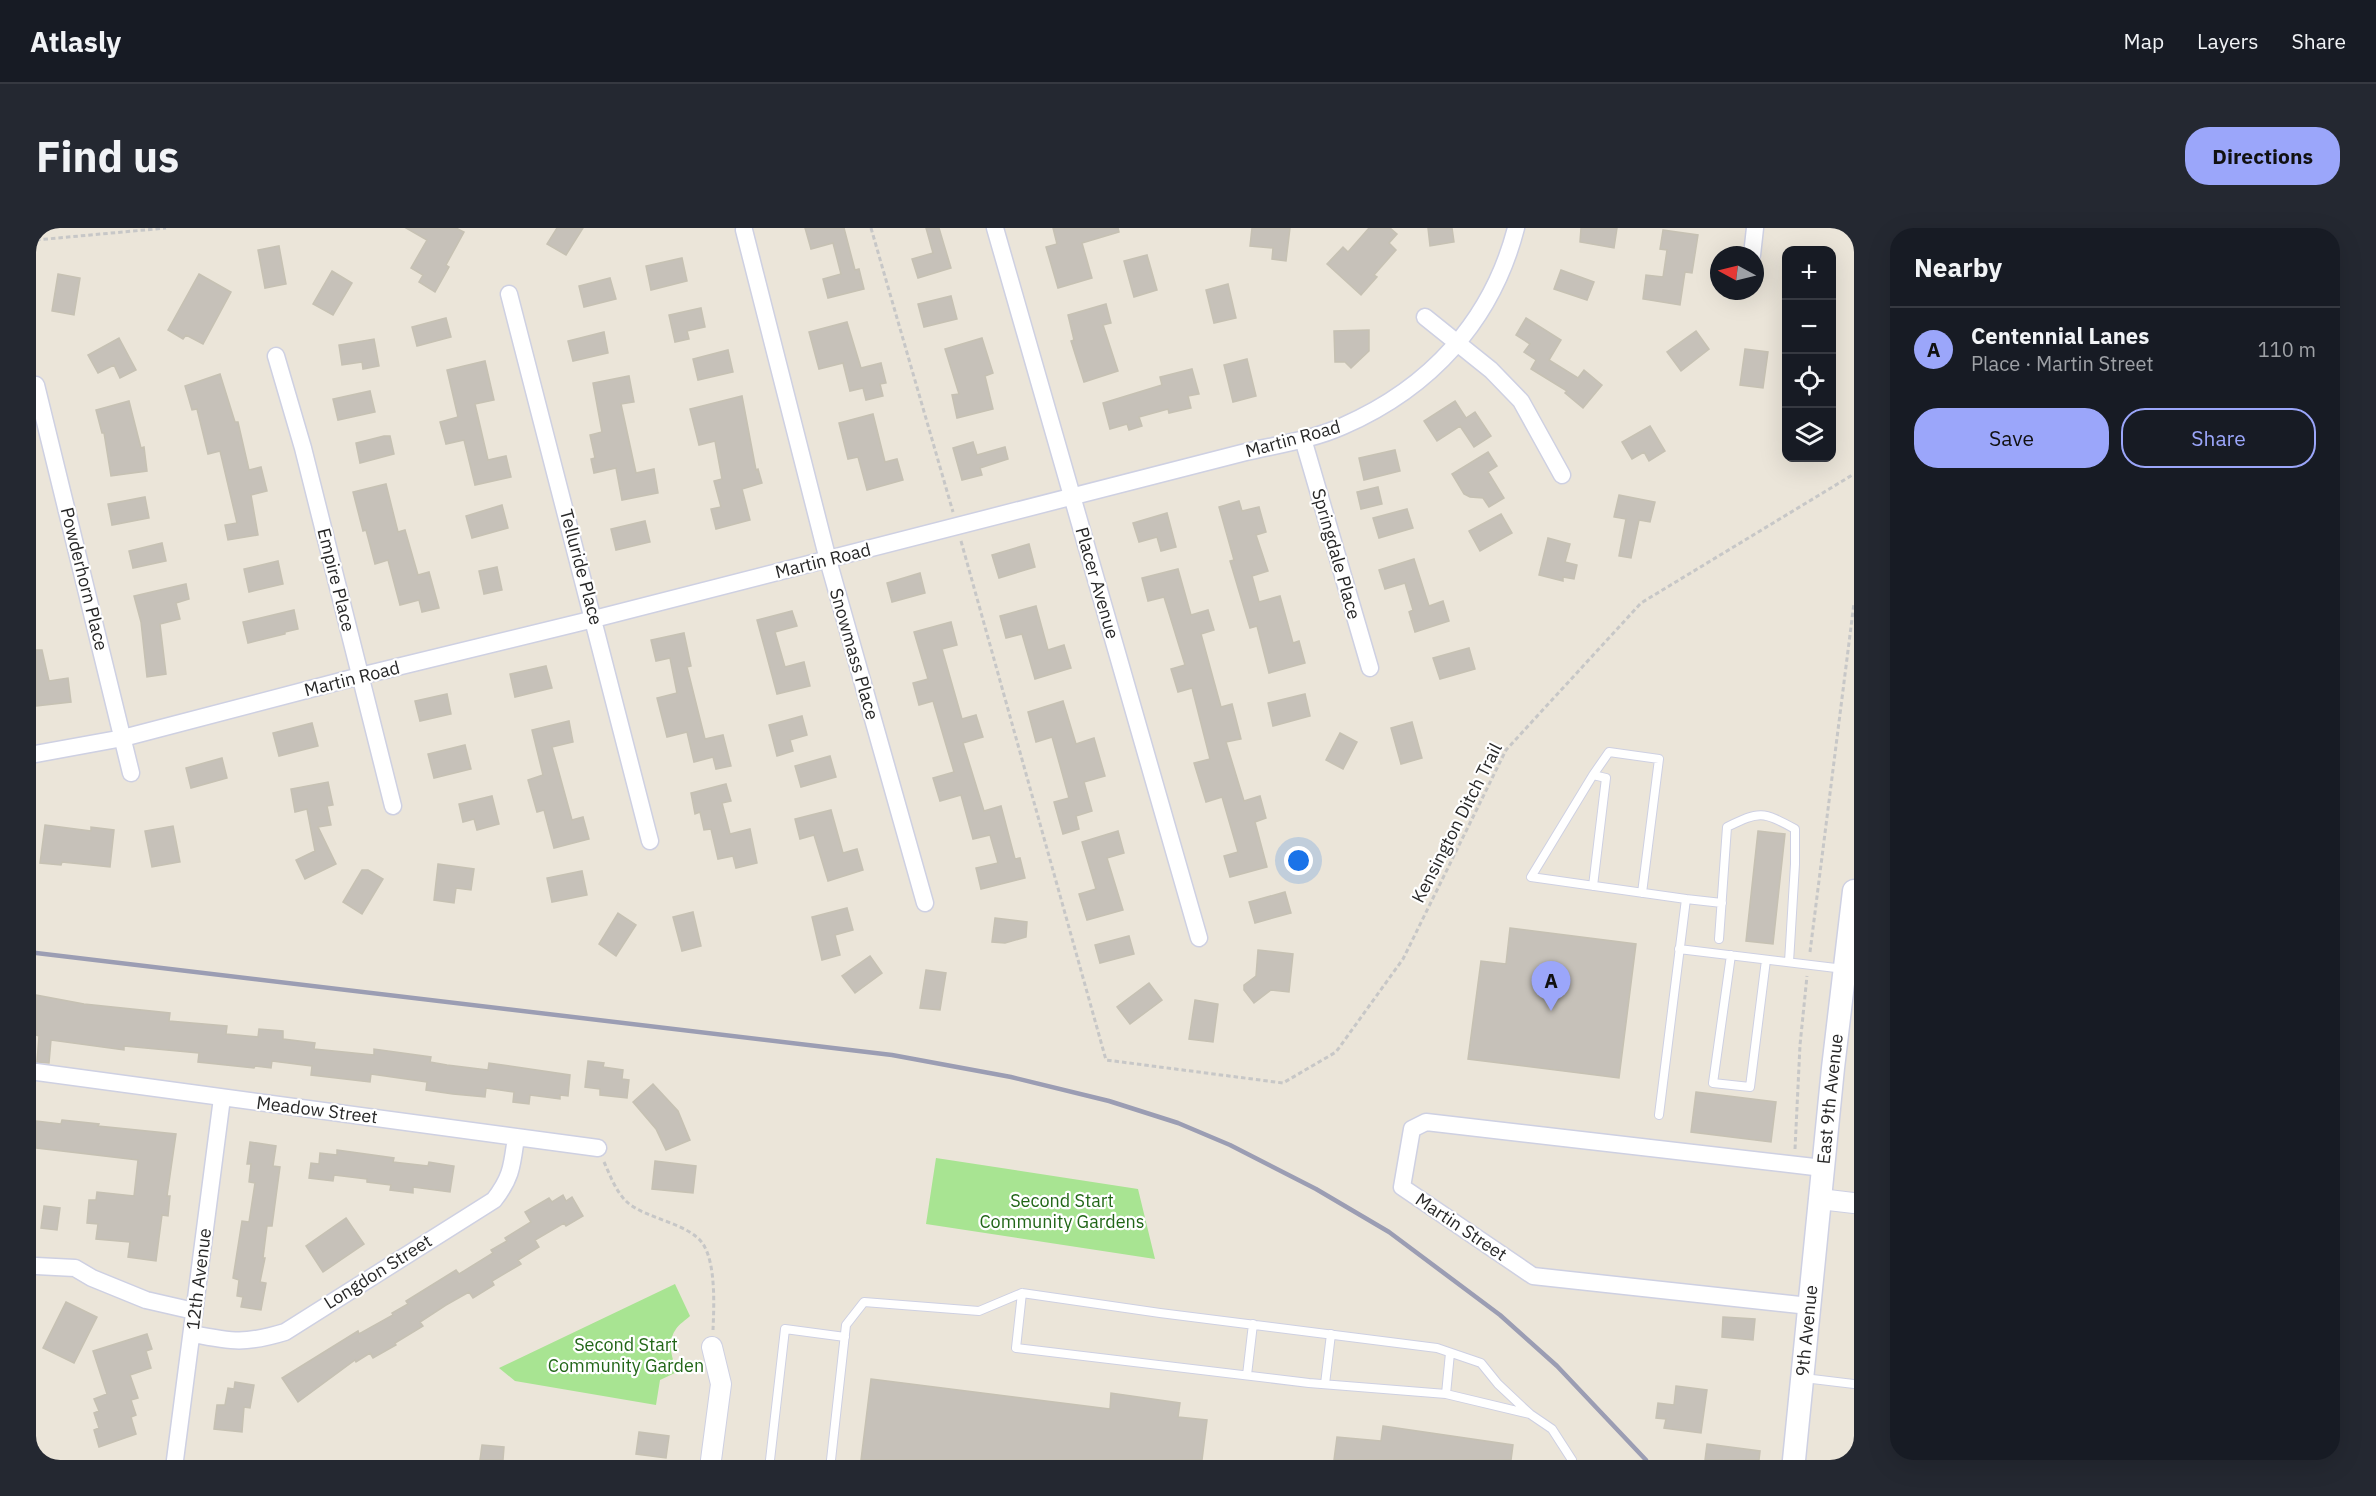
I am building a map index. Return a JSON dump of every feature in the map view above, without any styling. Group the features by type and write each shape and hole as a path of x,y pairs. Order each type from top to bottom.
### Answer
{"main road":[{"name":"East 9th Avenue","path":"1820,1199 1854,891"},
{"name":"9th Avenue","path":"1794,1460 1820,1199"}],"street":[{"name":"Placer Avenue","path":"995,228 1199,938"},
{"name":"Martin Road","path":"36,754 123,738 1242,453 1303,440 1342,427 1390,403 1422,380 1457,344 1489,299 1510,252 1516,228"},
{"path":"1753,246 1755,228"},
{"name":"Snowmass Place","path":"744,230 828,560 925,903"},
{"name":"Telluride Place","path":"509,294 650,841"},
{"path":"1425,317 1491,370 1521,401 1562,475"},
{"name":"Empire Place","path":"276,356 303,448 393,806"},
{"name":"Powderhorn Place","path":"36,384 131,774"},
{"name":"Springdale Place","path":"1303,440 1370,668"},
{"name":"Meadow Street","path":"36,1072 598,1148"},
{"name":"12th Avenue","path":"175,1460 222,1098"},
{"name":"Martin Street","path":"1809,1306 1533,1276 1402,1187 1412,1129 1426,1122 1823,1168"},
{"name":"Longdon Street","path":"193,1334 230,1342 256,1341 285,1332 494,1200 507,1184 516,1137"},
{"path":"1820,1199 1854,1203"},
{"path":"36,1266 75,1268 92,1278 146,1300 194,1311"},
{"path":"711,1460 721,1384 712,1347"}],"lane":[{"path":"1642,893 1659,759 1609,752 1531,877 1642,893 1686,899 1722,903"},
{"path":"1593,775 1606,778 1593,886"},
{"path":"1719,939 1727,827 1746,818 1764,814 1795,830 1789,962"},
{"path":"1659,1115 1686,899"},
{"path":"1679,949 1845,969"},
{"path":"1731,955 1713,1083 1750,1087 1766,960"},
{"path":"1022,1293 1016,1348 1325,1384 1446,1394 1530,1414"},
{"path":"831,1460 846,1325 864,1302 979,1311 1022,1293 1437,1348 1481,1363 1498,1384 1530,1414 1552,1429 1572,1460"},
{"path":"1247,1375 1253,1324"},
{"path":"770,1460 785,1329 844,1336"},
{"path":"1325,1384 1331,1334"},
{"path":"1446,1394 1450,1353"},
{"path":"1802,1377 1854,1383"}],"path":[{"path":"36,240 166,228"},
{"path":"872,228 957,526"},
{"name":"Kensington Ditch Trail","path":"957,526 1106,1060 1283,1083 1336,1052 1403,959 1506,750 1641,603 1854,474"},
{"path":"1798,1156 1794,1146 1808,964 1854,603"},
{"path":"598,1148 625,1200 639,1210 690,1233 702,1243 710,1261 713,1307 712,1347"}],"green space":[{"name":"Second Start Community Gardens","path":"936,1158 1138,1189 1155,1259 926,1224"},
{"name":"Second Start Community Garden","path":"675,1284 690,1316 677,1327 673,1334 672,1356 679,1371 660,1380 656,1405 515,1381 499,1368"}],"building":[{"path":"406,228 456,228 464,232 446,265 449,267 435,292 419,282 423,275 411,268 427,240"},
{"path":"557,228 583,228 566,255 547,244"},
{"path":"805,228 844,228 855,270 859,269 864,289 828,298 823,279 841,274 833,243 811,249"},
{"path":"926,228 939,228 951,268 918,278 912,259 933,253"},
{"path":"1053,228 1118,228 1119,232 1082,243 1092,278 1058,288 1046,247 1057,244"},
{"path":"1252,228 1290,228 1286,261 1272,259 1273,248 1250,246"},
{"path":"1369,228 1390,228 1397,234 1389,243 1396,250 1374,275 1377,277 1361,295 1327,264 1343,247 1348,252"},
{"path":"1428,228 1452,228 1454,242 1430,246"},
{"path":"1581,228 1617,228 1614,248 1580,242"},
{"path":"1663,230 1698,235 1692,273 1685,272 1680,305 1643,299 1646,275 1663,277 1667,250 1660,249"},
{"path":"279,246 286,284 265,288 258,250"},
{"path":"1147,255 1157,290 1134,297 1124,261"},
{"path":"682,258 687,281 651,290 646,266"},
{"path":"1561,270 1594,282 1587,300 1554,289"},
{"path":"332,271 352,283 333,315 313,304"},
{"path":"58,274 80,278 74,315 52,311"},
{"path":"199,274 231,292 203,344 186,335 183,339 168,330"},
{"path":"610,278 616,299 584,307 579,286"},
{"path":"1228,284 1236,318 1214,323 1206,290"},
{"path":"951,296 957,319 924,327 918,304"},
{"path":"1106,304 1111,323 1103,325 1118,371 1084,382 1071,341 1074,340 1068,315"},
{"path":"701,308 705,327 687,331 689,339 675,342 669,315"},
{"path":"446,318 451,337 417,346 412,327"},
{"path":"1526,318 1561,340 1549,360 1578,378 1584,370 1602,385 1583,408 1565,393 1567,391 1531,369 1536,360 1524,352 1530,344 1516,335"},
{"path":"847,322 861,368 881,363 886,383 880,384 883,396 866,400 863,388 850,391 843,363 819,369 809,332"},
{"path":"1369,330 1369,351 1351,368 1345,362 1335,362 1334,331"},
{"path":"1696,331 1709,349 1681,371 1667,352"},
{"path":"604,332 608,353 573,361 568,341"},
{"path":"119,338 136,370 120,378 114,365 98,373 88,355"},
{"path":"982,338 993,373 985,376 993,409 957,418 952,395 959,394 945,349"},
{"path":"374,339 379,366 363,369 362,362 342,365 339,345"},
{"path":"1745,349 1768,352 1763,388 1740,385"},
{"path":"728,350 733,372 698,380 693,359"},
{"path":"1247,359 1256,396 1233,402 1224,365"},
{"path":"485,361 494,400 475,404 488,460 506,456 511,477 475,485 464,440 446,444 440,422 458,417 447,370"},
{"path":"1192,369 1199,394 1188,396 1191,408 1169,413 1168,409 1139,417 1142,426 1129,430 1127,424 1110,429 1103,403 1162,385 1160,377"},
{"path":"220,374 235,422 238,422 249,470 261,467 267,491 251,495 258,535 228,540 225,525 237,523 220,451 208,454 197,409 192,410 185,386"},
{"path":"629,376 634,402 621,404 636,473 654,469 658,493 622,500 616,468 594,473 591,459 595,458 590,435 602,432 593,383"},
{"path":"370,391 375,412 338,420 333,399"},
{"path":"742,396 756,470 758,469 762,483 742,489 750,520 716,529 711,509 721,507 714,481 722,479 715,441 699,445 690,409"},
{"path":"129,401 141,448 144,447 147,471 111,476 104,433 102,433 96,410"},
{"path":"1455,401 1466,418 1475,412 1491,436 1474,447 1460,426 1437,441 1424,421"},
{"path":"873,414 885,462 897,459 903,480 867,490 858,457 848,459 839,423"},
{"path":"1650,426 1665,451 1649,461 1644,452 1632,459 1622,442"},
{"path":"390,436 394,454 360,463 356,443"},
{"path":"973,442 977,455 1005,447 1008,459 980,468 982,475 962,480 953,448"},
{"path":"1395,450 1400,471 1364,480 1359,458"},
{"path":"1488,452 1497,466 1488,472 1504,498 1489,507 1483,498 1464,494 1452,474"},
{"path":"386,484 398,532 405,530 418,575 429,572 439,608 422,612 419,600 400,605 388,560 375,564 366,530 363,531 353,492"},
{"path":"1378,487 1382,504 1361,509 1357,492"},
{"path":"1619,495 1655,502 1650,522 1639,520 1631,558 1619,556 1626,519 1614,517"},
{"path":"145,497 149,518 112,525 108,504"},
{"path":"1239,501 1242,511 1259,507 1266,532 1256,535 1268,571 1252,576 1259,602 1280,596 1293,643 1299,641 1305,663 1269,673 1257,626 1250,628 1230,561 1234,560 1219,507"},
{"path":"502,505 508,528 472,538 466,516"},
{"path":"1407,509 1413,528 1379,538 1373,518"},
{"path":"1167,513 1176,547 1161,551 1157,537 1139,542 1133,523"},
{"path":"1501,514 1512,533 1480,551 1469,531"},
{"path":"645,521 650,542 616,550 611,529"},
{"path":"1548,538 1570,544 1565,562 1577,565 1574,579 1563,577 1563,581 1539,575"},
{"path":"162,543 166,561 133,568 129,551"},
{"path":"1029,544 1035,567 999,578 992,555"},
{"path":"1414,559 1429,606 1443,601 1449,621 1415,632 1409,612 1413,610 1405,583 1385,589 1379,570"},
{"path":"278,561 283,584 249,592 244,569"},
{"path":"497,567 502,590 484,594 479,571"},
{"path":"1178,569 1191,615 1208,610 1214,630 1201,634 1221,707 1232,704 1241,739 1226,742 1244,801 1260,796 1266,818 1255,822 1267,867 1230,877 1224,856 1238,852 1222,797 1206,802 1194,763 1210,759 1192,688 1178,692 1171,669 1185,665 1164,597 1148,601 1142,578"},
{"path":"920,573 925,593 892,602 887,583"},
{"path":"186,584 189,599 176,603 180,619 160,624 166,674 147,677 141,622 134,596"},
{"path":"1036,606 1048,650 1064,645 1071,668 1035,679 1022,634 1006,638 1000,616"},
{"path":"294,610 298,629 248,643 243,622"},
{"path":"792,611 797,626 775,632 785,667 804,662 810,686 777,694 757,620"},
{"path":"951,622 957,645 942,649 962,719 976,715 983,737 963,743 984,811 1001,806 1015,859 1020,858 1025,878 981,889 976,868 998,863 990,835 973,839 961,795 940,801 933,778 954,772 933,701 919,705 913,683 928,679 914,632"},
{"path":"684,633 691,666 687,667 705,739 723,735 731,766 716,769 713,757 694,762 687,732 667,737 657,698 677,693 670,658 656,661 651,640"},
{"path":"1469,648 1475,669 1440,679 1433,658"},
{"path":"36,650 42,650 49,681 68,678 71,702 36,706"},
{"path":"546,666 552,688 515,697 510,674"},
{"path":"447,694 451,714 420,721 415,701"},
{"path":"1305,694 1310,716 1273,726 1268,703"},
{"path":"1063,701 1076,744 1094,738 1105,776 1084,782 1092,811 1076,816 1079,829 1063,834 1054,802 1069,798 1052,737 1036,742 1028,712"},
{"path":"802,716 807,735 790,740 793,751 777,756 769,725"},
{"path":"569,721 573,742 552,747 572,820 583,817 589,839 554,848 544,810 537,812 528,780 543,775 532,730"},
{"path":"1412,722 1422,758 1401,764 1391,728"},
{"path":"312,723 318,746 279,756 273,733"},
{"path":"1340,733 1357,742 1343,769 1326,760"},
{"path":"465,745 471,769 434,778 428,754"},
{"path":"830,756 836,777 801,787 795,766"},
{"path":"222,758 227,778 191,788 186,768"},
{"path":"328,782 333,805 327,806 331,825 318,827 336,864 305,879 296,860 315,851 307,809 295,812 291,789"},
{"path":"726,784 731,801 722,803 730,834 750,829 757,863 736,868 733,856 718,859 711,829 704,830 700,812 695,814 691,793"},
{"path":"492,796 499,824 477,830 474,819 463,822 459,804"},
{"path":"831,810 843,853 857,849 863,870 828,881 814,835 800,839 795,819"},
{"path":"45,825 91,831 91,827 114,830 110,867 62,862 61,865 40,863"},
{"path":"173,826 180,862 152,867 145,831"},
{"path":"1118,831 1124,853 1107,858 1123,910 1087,920 1079,894 1096,889 1082,842"},
{"path":"1758,831 1785,834 1773,944 1746,941"},
{"path":"438,864 474,869 471,890 456,888 454,903 434,900"},
{"path":"362,870 368,870 383,879 362,914 343,902"},
{"path":"582,871 587,895 552,902 547,878"},
{"path":"1285,892 1291,913 1255,923 1249,902"},
{"path":"847,908 853,930 835,935 840,955 822,960 812,917"},
{"path":"693,912 701,946 682,951 673,917"},
{"path":"618,913 636,925 616,956 599,944"},
{"path":"995,918 1027,922 1026,937 1005,943 992,942"},
{"path":"1510,928 1636,944 1619,1078 1468,1059 1481,961 1506,964"},
{"path":"1129,936 1134,954 1100,963 1095,945"},
{"path":"1258,950 1293,954 1289,992 1271,990 1254,1003 1244,990 1244,985 1256,976"},
{"path":"870,956 882,973 855,993 842,976"},
{"path":"926,970 946,973 940,1010 920,1008"},
{"path":"1149,983 1162,1000 1130,1024 1117,1007"},
{"path":"36,995 84,1004 170,1013 169,1021 227,1026 226,1034 258,1037 259,1029 283,1031 283,1039 315,1043 314,1049 374,1055 374,1049 431,1057 430,1062 447,1065 488,1070 489,1063 570,1075 568,1096 560,1095 560,1099 530,1095 529,1104 513,1102 514,1092 486,1088 485,1097 453,1094 426,1090 427,1082 371,1074 370,1082 311,1075 312,1066 272,1061 271,1068 255,1066 254,1068 198,1062 199,1053 124,1046 124,1050 51,1040 49,1063 37,1062 39,1036 36,1035"},
{"path":"1195,1000 1218,1004 1213,1042 1189,1039"},
{"path":"588,1061 604,1063 603,1067 623,1070 622,1079 629,1080 627,1098 600,1095 600,1089 585,1087"},
{"path":"653,1084 678,1111 690,1140 666,1150 656,1129 633,1102"},
{"path":"1696,1092 1776,1102 1771,1142 1691,1132"},
{"path":"62,1120 176,1134 167,1196 170,1196 168,1216 162,1215 156,1261 128,1257 130,1242 96,1239 98,1224 87,1223 89,1200 96,1200 97,1192 134,1196 138,1160 36,1148 36,1121 61,1124"},
{"path":"250,1142 276,1146 273,1166 280,1167 272,1226 267,1226 263,1258 265,1258 260,1282 266,1283 261,1310 241,1307 243,1297 237,1296 239,1280 233,1278 242,1221 249,1222 255,1183 249,1182 251,1164 247,1164"},
{"path":"337,1150 394,1158 393,1162 428,1166 429,1162 454,1166 450,1192 413,1187 413,1193 390,1190 391,1185 334,1175 333,1181 309,1178 311,1163 319,1164 320,1153 337,1155"},
{"path":"655,1161 696,1166 693,1193 652,1189"},
{"path":"563,1195 566,1201 572,1197 583,1216 566,1226 564,1223 535,1240 539,1247 518,1260 521,1264 492,1281 494,1285 473,1298 469,1292 446,1305 420,1322 423,1326 395,1343 396,1345 373,1358 370,1353 356,1362 355,1360 298,1402 282,1378 358,1331 359,1334 393,1315 392,1313 408,1304 406,1301 456,1270 459,1274 493,1253 491,1250 507,1241 505,1238 531,1222 525,1212 549,1198 552,1202"},
{"path":"44,1206 60,1208 57,1230 41,1228"},
{"path":"346,1218 364,1244 323,1272 306,1246"},
{"path":"66,1302 97,1317 74,1363 43,1348"},
{"path":"1723,1317 1755,1319 1753,1340 1722,1337"},
{"path":"147,1334 152,1349 146,1351 151,1368 130,1375 138,1398 131,1400 136,1415 131,1417 136,1434 99,1447 94,1430 99,1428 94,1413 99,1411 94,1399 107,1394 93,1351"},
{"path":"871,1379 1110,1409 1111,1393 1180,1403 1178,1417 1207,1420 1202,1460 861,1460"},
{"path":"235,1382 254,1385 250,1408 244,1407 242,1432 214,1429 217,1405 225,1405 228,1388 234,1389"},
{"path":"1676,1386 1707,1390 1701,1433 1664,1428 1666,1419 1656,1418 1658,1403 1674,1405"},
{"path":"1383,1426 1513,1445 1511,1460 1334,1460 1337,1437 1381,1441"},
{"path":"639,1432 669,1436 666,1458 636,1454"},
{"path":"1707,1444 1760,1451 1759,1460 1705,1460"},
{"path":"482,1445 504,1447 503,1460 480,1460"}],"railway":[{"path":"36,953 892,1055 1011,1077 1109,1101 1178,1123 1230,1145 1316,1189 1389,1232 1500,1315 1557,1366 1646,1460"}],"place":[{"name":"Centennial Lanes","path":"1551,1011"}]}
